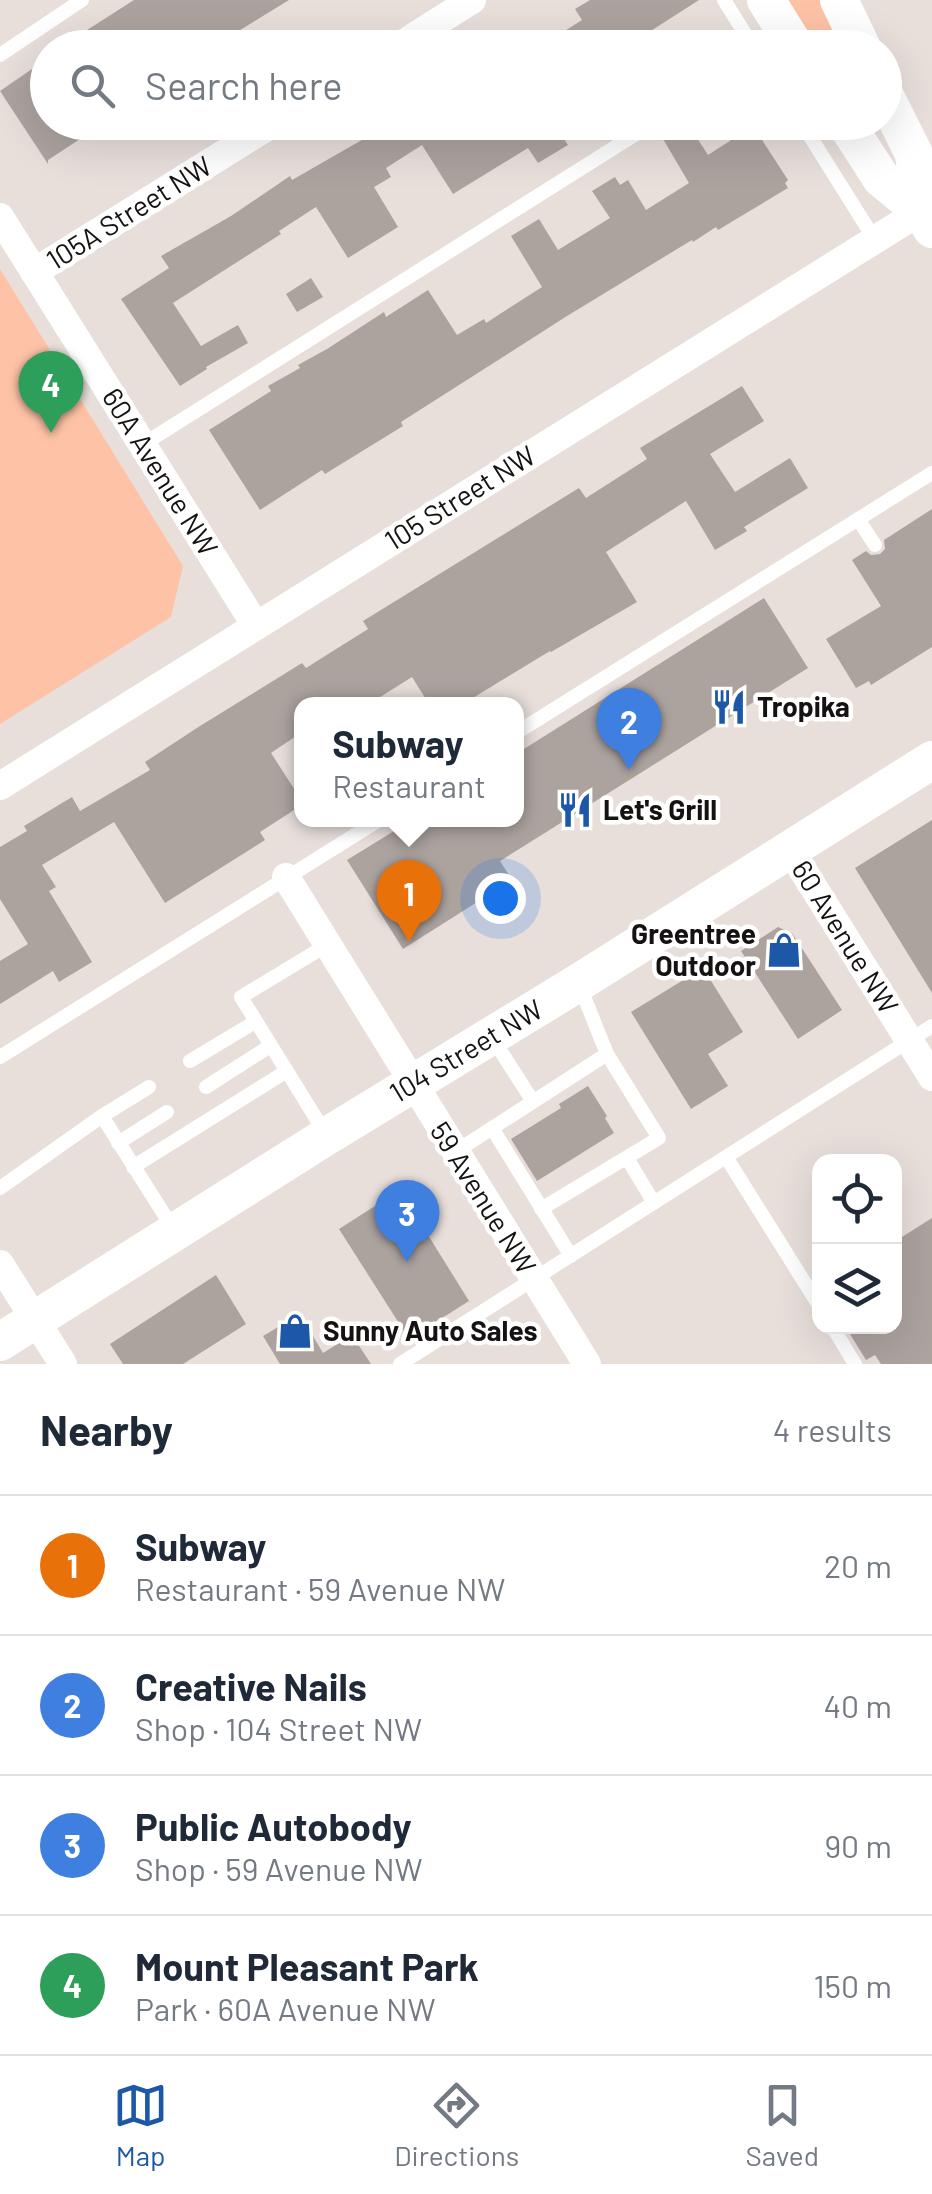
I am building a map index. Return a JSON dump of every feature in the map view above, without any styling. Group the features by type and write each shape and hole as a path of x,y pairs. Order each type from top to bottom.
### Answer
{"main road":[{"path":"766,0 785,30"},
{"path":"840,0 854,30"},
{"path":"902,130 914,154 926,220"},
{"path":"856,140 880,178 926,220"},
{"name":"104 Street NW","path":"0,1342 932,760"}],"street":[{"path":"424,30 472,0"},
{"name":"105A Street NW","path":"34,272 246,140"},
{"name":"60A Avenue NW","path":"0,217 256,626"},
{"name":"105 Street NW","path":"0,786 875,240 926,220"},
{"name":"60 Avenue NW","path":"790,848 921,1033 932,1077"},
{"name":"59 Avenue NW","path":"286,878 587,1364"},
{"path":"0,1264 63,1364"}],"lane":[{"path":"36,30 82,0"},
{"path":"724,0 743,30"},
{"path":"0,54 30,34"},
{"path":"142,445 626,140"},
{"path":"812,140 875,240"},
{"path":"524,728 932,473"},
{"path":"858,519 875,545"},
{"path":"0,1057 368,827"},
{"path":"327,945 241,998 327,1136"},
{"path":"542,1210 659,1138 607,1054 578,983"},
{"path":"190,1061 255,1022"},
{"path":"400,1364 921,1033"},
{"path":"491,1035 532,1100"},
{"path":"206,1087 270,1046"},
{"path":"455,1152 607,1054"},
{"path":"133,1168 287,1071"},
{"path":"0,1188 149,1087"},
{"path":"118,1143 167,1112"},
{"path":"102,1116 175,1232"},
{"path":"492,1128 571,1256"},
{"path":"726,1157 812,1294"},
{"path":"627,1158 654,1202"},
{"path":"837,1334 855,1364"}],"shaded area":[{"path":"788,0 823,0 838,30 807,30"},
{"path":"0,269 183,566 171,617 0,724"}],"building":[{"path":"134,0 289,0 240,30 87,30"},
{"path":"590,0 699,0 652,30 566,30 582,20 575,9"},
{"path":"30,70 30,137 0,91"},
{"path":"32,140 79,140 48,160 48,164"},
{"path":"362,140 565,140 568,145 538,163 528,148 453,194 422,145 386,168 391,177 374,187 398,227 348,258 316,207 173,303 201,346 238,325 248,343 180,386 121,299 169,268 161,256 290,176 292,180"},
{"path":"664,140 698,140 708,155 731,140 762,140 788,180 788,188 718,230 716,227 692,240 567,316 401,422 403,426 325,474 322,470 260,510 209,430 271,391 268,386 300,368 298,365 428,290 457,335 484,319 486,323 542,287 511,236 539,219 558,250 610,218 592,191 615,177 620,185 628,180 646,210 689,183"},
{"path":"311,278 323,297 297,312 286,294"},
{"path":"742,386 764,421 710,454 735,492 790,458 808,488 744,527 747,531 715,550 686,501 606,552 637,602 474,697 425,697 412,677 380,697 294,697 294,737 271,753 294,789 294,810 260,832 265,840 165,903 114,822 42,865 56,887 49,891 92,962 59,982 53,971 0,1004 0,961 28,944 0,899 0,847 27,831 24,826 72,797 80,811 150,770 145,762 200,726 302,663 306,668 368,629 363,621 579,488 586,498 647,459 640,448"},
{"path":"932,509 932,647 871,685 869,681 856,688 826,639 881,606 852,560 866,551 880,554 885,549 884,540"},
{"path":"764,598 808,668 500,861 512,880 403,949 347,860 401,827 524,827 524,749"},
{"path":"932,820 932,993 855,868"},
{"path":"778,927 792,933 842,1010 798,1039 741,951"},
{"path":"703,968 743,1032 708,1054 728,1086 691,1109 631,1012"},
{"path":"588,1086 614,1133 537,1181 511,1139"},
{"path":"400,1190 469,1301 409,1339 339,1229"},
{"path":"932,1218 932,1364 881,1364 875,1355 866,1360 850,1334 902,1334 902,1237"},
{"path":"216,1275 246,1324 183,1364 123,1364 110,1344"},
{"path":"300,1314 323,1353 352,1335 371,1364 280,1364 263,1336"}],"place":[{"name":"Mount Pleasant Park","path":"51,433"},
{"name":"Tropika","path":"729,707"},
{"name":"Creative Nails","path":"629,770"},
{"name":"Let's Grill","path":"575,810"},
{"name":"Subway","path":"409,942"},
{"name":"Greentree Outdoor","path":"784,950"},
{"name":"Public Autobody","path":"407,1262"},
{"name":"Sunny Auto Sales","path":"295,1331"}]}
